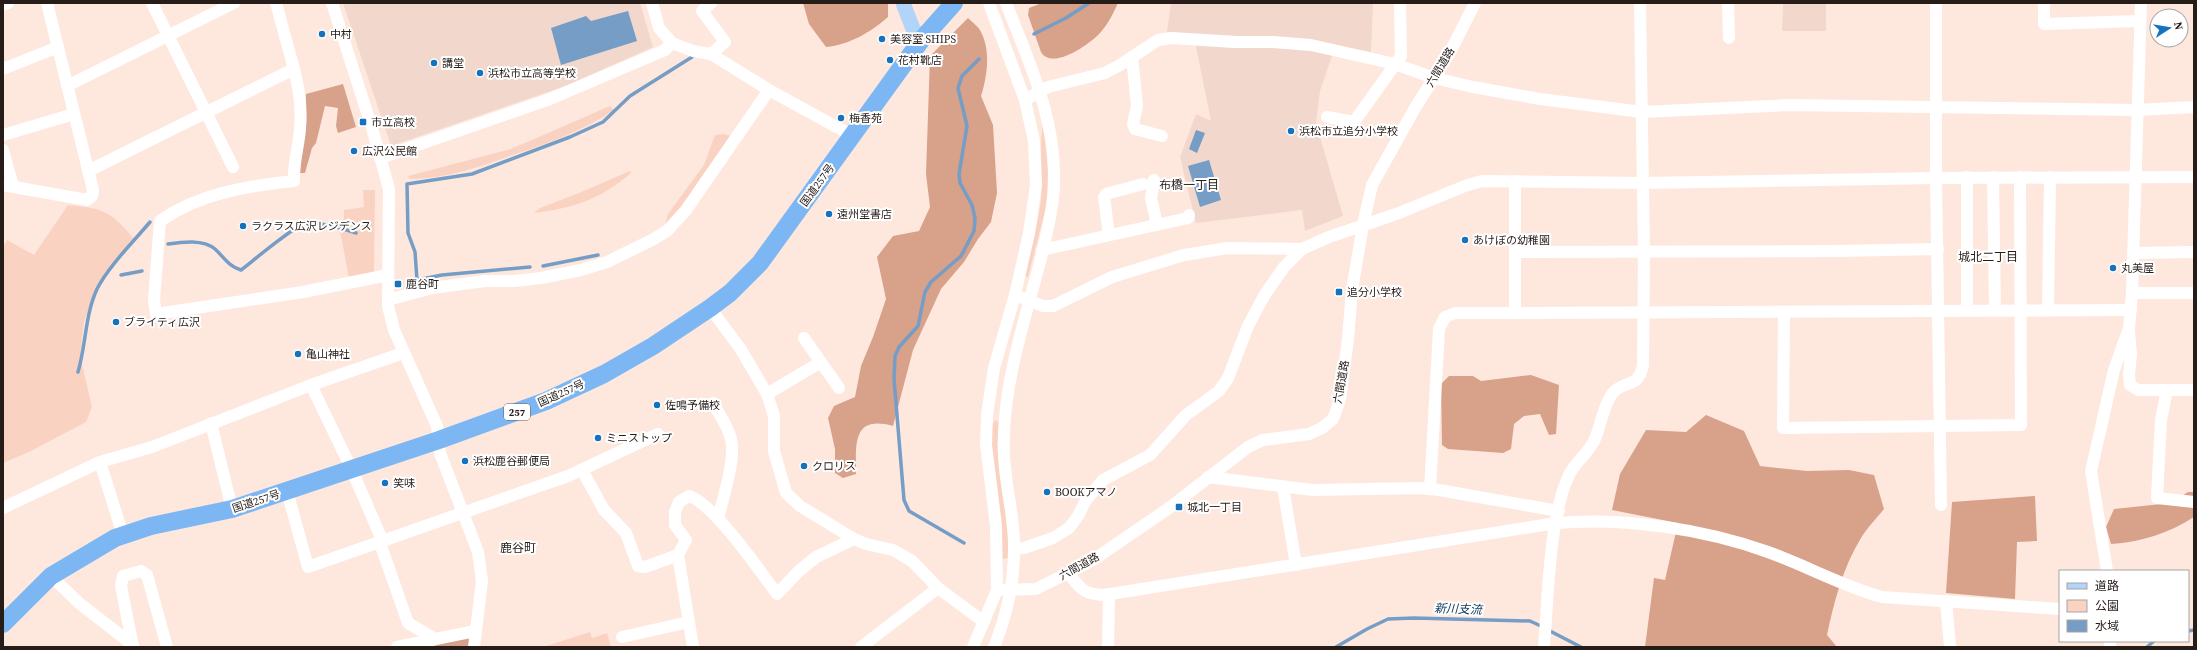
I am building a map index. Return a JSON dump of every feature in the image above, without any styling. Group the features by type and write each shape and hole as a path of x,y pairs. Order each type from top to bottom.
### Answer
{"highway":[{"name":"国道257号","path":"3,624 52,576 71,563 123,535 151,526 232,509 351,468 439,440 546,401 604,374 653,346 730,293 760,263 922,39 954,3"}],"main road":[{"path":"903,3 913,29 922,39"}],"street":[{"path":"3,5 8,3"},
{"path":"3,150 7,188 87,200 92,196 93,190 48,3"},
{"path":"152,3 234,167"},
{"path":"67,86 168,34 234,3"},
{"path":"276,3 300,92 300,127 294,181 260,185 213,195 175,211 160,221 154,300 156,314 303,292 388,275"},
{"path":"332,3 382,163 388,189 388,300 390,319 403,352 437,426 444,465 478,552 482,573 481,596 474,647"},
{"path":"652,3 659,28 672,42 693,51 711,54 769,90 853,136"},
{"path":"711,3 702,11 725,42 711,54"},
{"path":"989,3 1025,100 1034,141 1036,185 1029,232 1015,295 994,368 986,428 989,476 996,526 997,590 975,643 990,647"},
{"path":"994,647 1012,591 1014,549 1011,507 1004,455 1005,416 1011,376 1051,214 1054,182 1053,150 1040,92 1006,3"},
{"path":"1327,117 1354,122 1401,56 1400,3"},
{"name":"六間道路","path":"997,590 1012,591 1036,589 1068,573 1093,560 1168,508 1248,447 1264,440 1309,434 1322,428 1333,419 1340,400 1348,339 1352,290 1363,225 1372,185 1448,54 1474,3"},
{"path":"1545,641 1556,523 1569,475 1595,438 1611,395 1622,387 1635,382 1641,375 1644,251 1640,3"},
{"path":"1728,3 1729,38"},
{"path":"1936,3 1936,178 1941,505"},
{"path":"2044,3 2044,24 2139,21"},
{"path":"2141,3 2139,21 2138,110 2132,293 2129,328 2132,354 2129,375 2130,385 2138,390 2194,390"},
{"path":"1025,100 1048,87 1104,73 1158,40 1171,38 1311,45 1395,64 1434,78 1473,88 1533,98 1642,112 1788,105 2138,110 2194,107"},
{"path":"382,163 434,141 550,99 665,50 672,42"},
{"path":"3,68 58,47"},
{"path":"1132,57 1137,106 1133,124 1136,129 1162,136"},
{"path":"88,171 294,69"},
{"path":"388,300 449,285 515,281 581,270 607,262 652,240 678,221 708,180 769,90"},
{"path":"3,135 74,114"},
{"path":"1015,295 1043,306 1053,306 1112,277 1184,255 1228,248 1302,249 1363,225 1399,213 1465,186 1482,181 1642,183 1967,177 2194,177"},
{"path":"1967,177 1967,310"},
{"path":"1993,177 1995,310"},
{"path":"1784,312 1783,428 1939,428 2021,425 2020,177"},
{"path":"2048,310 2050,177"},
{"path":"1515,181 1515,313"},
{"path":"1109,235 1104,196 1106,194 1149,182 1157,225"},
{"path":"1042,250 1188,218 1189,215"},
{"path":"1014,549 1024,548 1053,538 1069,528 1078,516 1086,500 1104,480 1150,454 1186,415 1219,391 1228,378 1248,326 1264,296 1284,267 1302,249"},
{"path":"1515,252 1938,249"},
{"path":"2133,253 2194,252"},
{"path":"2132,293 2194,293"},
{"path":"710,308 740,348 767,394 774,416 774,451 786,494 800,506 854,539 866,544 893,550 912,561 938,588 984,622"},
{"path":"1430,489 1439,329 1445,317 1455,313 2131,310"},
{"path":"2107,570 2091,471 2114,370 2129,328"},
{"path":"804,338 840,388"},
{"path":"3,508 100,462 152,446 252,409 311,385 403,352"},
{"path":"767,394 821,362"},
{"path":"311,385 351,468 382,542 408,623 435,639"},
{"path":"2167,390 2162,420 2157,498 2194,502"},
{"path":"713,403 727,428 731,440 732,454 718,519"},
{"path":"211,423 232,509"},
{"path":"287,491 308,567 582,470 658,434"},
{"path":"100,462 123,535"},
{"path":"582,470 604,510 626,533 638,566 645,567 678,555"},
{"path":"1208,477 1313,490 1430,489 1559,511"},
{"path":"1283,487 1296,565"},
{"path":"693,647 678,555 686,540 675,525 676,512 679,502 689,496 696,498 718,519 777,594 799,571 816,557 854,539"},
{"path":"1068,573 1082,590 1089,594 1109,594 1556,523 1604,521 1640,524 1725,538 1786,559 1870,594 1882,597 2059,609"},
{"path":"133,646 121,586 123,576 141,571 147,575 167,647"},
{"path":"52,576 79,603 133,646"},
{"path":"861,647 938,588"},
{"path":"1108,647 1109,594"},
{"path":"1946,601 1950,647"},
{"path":"622,637 689,622"},
{"path":"398,647 475,631"}],"shaded area":[{"name":"浜松市立高等学校","path":"343,3 640,3 653,47 568,85 391,146"},
{"path":"803,3 888,3 888,17 867,33 851,41 826,47 809,24"},
{"path":"1042,3 1118,3 1108,22 1095,38 1071,54 1053,59 1046,57 1041,52 1028,15 1029,8"},
{"path":"1171,3 1373,3 1371,52 1310,40 1167,32"},
{"path":"1826,3 1826,31 1782,31 1783,4"},
{"path":"968,18 980,30 986,47 987,64 981,96 993,125 997,193 991,222 978,239 964,262 941,289 913,350 893,426 880,424 870,425 863,428 857,443 856,474 843,478 835,473 835,449 828,418 834,406 855,397 861,366 886,299 877,257 893,236 919,231 930,207 926,174 930,56"},
{"path":"1195,42 1273,44 1333,53 1320,91 1316,123 1343,216 1305,231 1302,210 1196,223 1180,157 1196,114 1211,121"},
{"path":"343,84 356,127 338,133 336,126 338,108 325,106 316,143 312,148 305,173 300,173 306,94"},
{"path":"1531,375 1559,385 1556,434 1549,435 1540,414 1524,416 1514,424 1511,449 1503,453 1448,449 1442,445 1441,384 1449,376 1473,376 1481,381"},
{"path":"1706,415 1744,431 1760,466 1807,471 1849,470 1874,475 1884,509 1861,538 1844,573 1827,635 1837,647 1645,647 1654,578 1665,580 1678,523 1612,510 1620,474 1646,430 1686,432"},
{"path":"2188,492 2194,492 2194,517 2175,528 2155,536 2111,544 2106,527 2114,509 2171,503"},
{"path":"2035,496 2037,541 2017,542 2015,599 1946,593 1952,502"},
{"path":"468,634 471,639 469,647 432,647 451,638"}],"green space":[{"path":"610,106 614,110 590,124 553,141 463,172 437,177 410,179 408,176 511,149"},
{"path":"1043,123 1048,169 1047,204 1028,277 1025,276 1041,200 1041,142"},
{"path":"724,134 732,136 699,187 664,229 668,214 704,165 715,135"},
{"path":"630,171 631,173 620,182 598,196 574,205 534,213 540,208"},
{"path":"363,190 375,190 374,273 349,278 340,231 344,221 344,210 364,207"},
{"path":"68,205 91,208 106,213 113,217 135,240 107,270 95,290 84,322 80,356 92,407 86,422 29,452 3,463 3,247 7,240 34,255"},
{"path":"996,420 999,423 1000,457 1009,541 1009,558 1002,559 991,444 992,424"},
{"path":"590,632 592,638 607,633 611,647 543,647"}],"water":[{"path":"628,11 637,41 561,65 551,28 586,16 591,21"},
{"path":"1196,130 1205,133 1197,153 1189,149"},
{"path":"1209,160 1221,200 1200,207 1188,166"}],"waterway":[{"path":"1034,34 1066,18 1089,3"},
{"path":"530,267 442,275 417,280 415,252 408,233 407,184 472,174 570,137 603,122 630,96 692,57"},
{"path":"964,543 909,511 904,500 894,379 895,356 899,347 918,326 925,292 931,282 961,256 974,231 975,218 972,205 960,183 959,174 967,126 958,88 962,76 979,59"},
{"path":"78,372 90,309 97,289 114,263 150,222"},
{"path":"168,244 192,242 205,244 215,249 230,264 241,270 284,236 301,225 307,223 326,225 356,233"},
{"path":"543,266 598,255"},
{"path":"121,275 142,271"},
{"name":"新川支流","path":"1336,647 1388,619 1414,618 1530,621 1543,627"},
{"name":"新川支流","path":"1548,630 1581,647"},
{"name":"新川支流","path":"2189,631 2194,630"},
{"name":"新川支流","path":"2147,647 2153,642"}],"place":[{"name":"中村","path":"322,34"},
{"name":"美容室 SHIPS","path":"882,39"},
{"name":"花村靴店","path":"890,60"},
{"name":"講堂","path":"434,63"},
{"name":"浜松市立高等学校","path":"480,73"},
{"name":"梅香苑","path":"841,118"},
{"name":"市立高校","path":"363,122"},
{"name":"浜松市立追分小学校","path":"1291,131"},
{"name":"広沢公民館","path":"354,151"},
{"name":"遠州堂書店","path":"829,214"},
{"name":"ラクラス広沢レジデンス","path":"243,226"},
{"name":"あけぼの幼稚園","path":"1465,240"},
{"name":"丸美屋","path":"2113,268"},
{"name":"鹿谷町","path":"398,284"},
{"name":"追分小学校","path":"1339,292"},
{"name":"ブライティ広沢","path":"116,322"},
{"name":"亀山神社","path":"298,354"},
{"name":"佐鳴予備校","path":"657,405"},
{"name":"ミニストップ","path":"598,438"},
{"name":"浜松鹿谷郵便局","path":"465,461"},
{"name":"クロリス","path":"804,466"},
{"name":"笑味","path":"385,483"},
{"name":"BOOKアマノ","path":"1047,492"},
{"name":"城北一丁目","path":"1179,507"}],"district":[{"name":"布橋一丁目","path":"1189,185"},
{"name":"城北二丁目","path":"1988,257"},
{"name":"鹿谷町","path":"518,548"}]}
